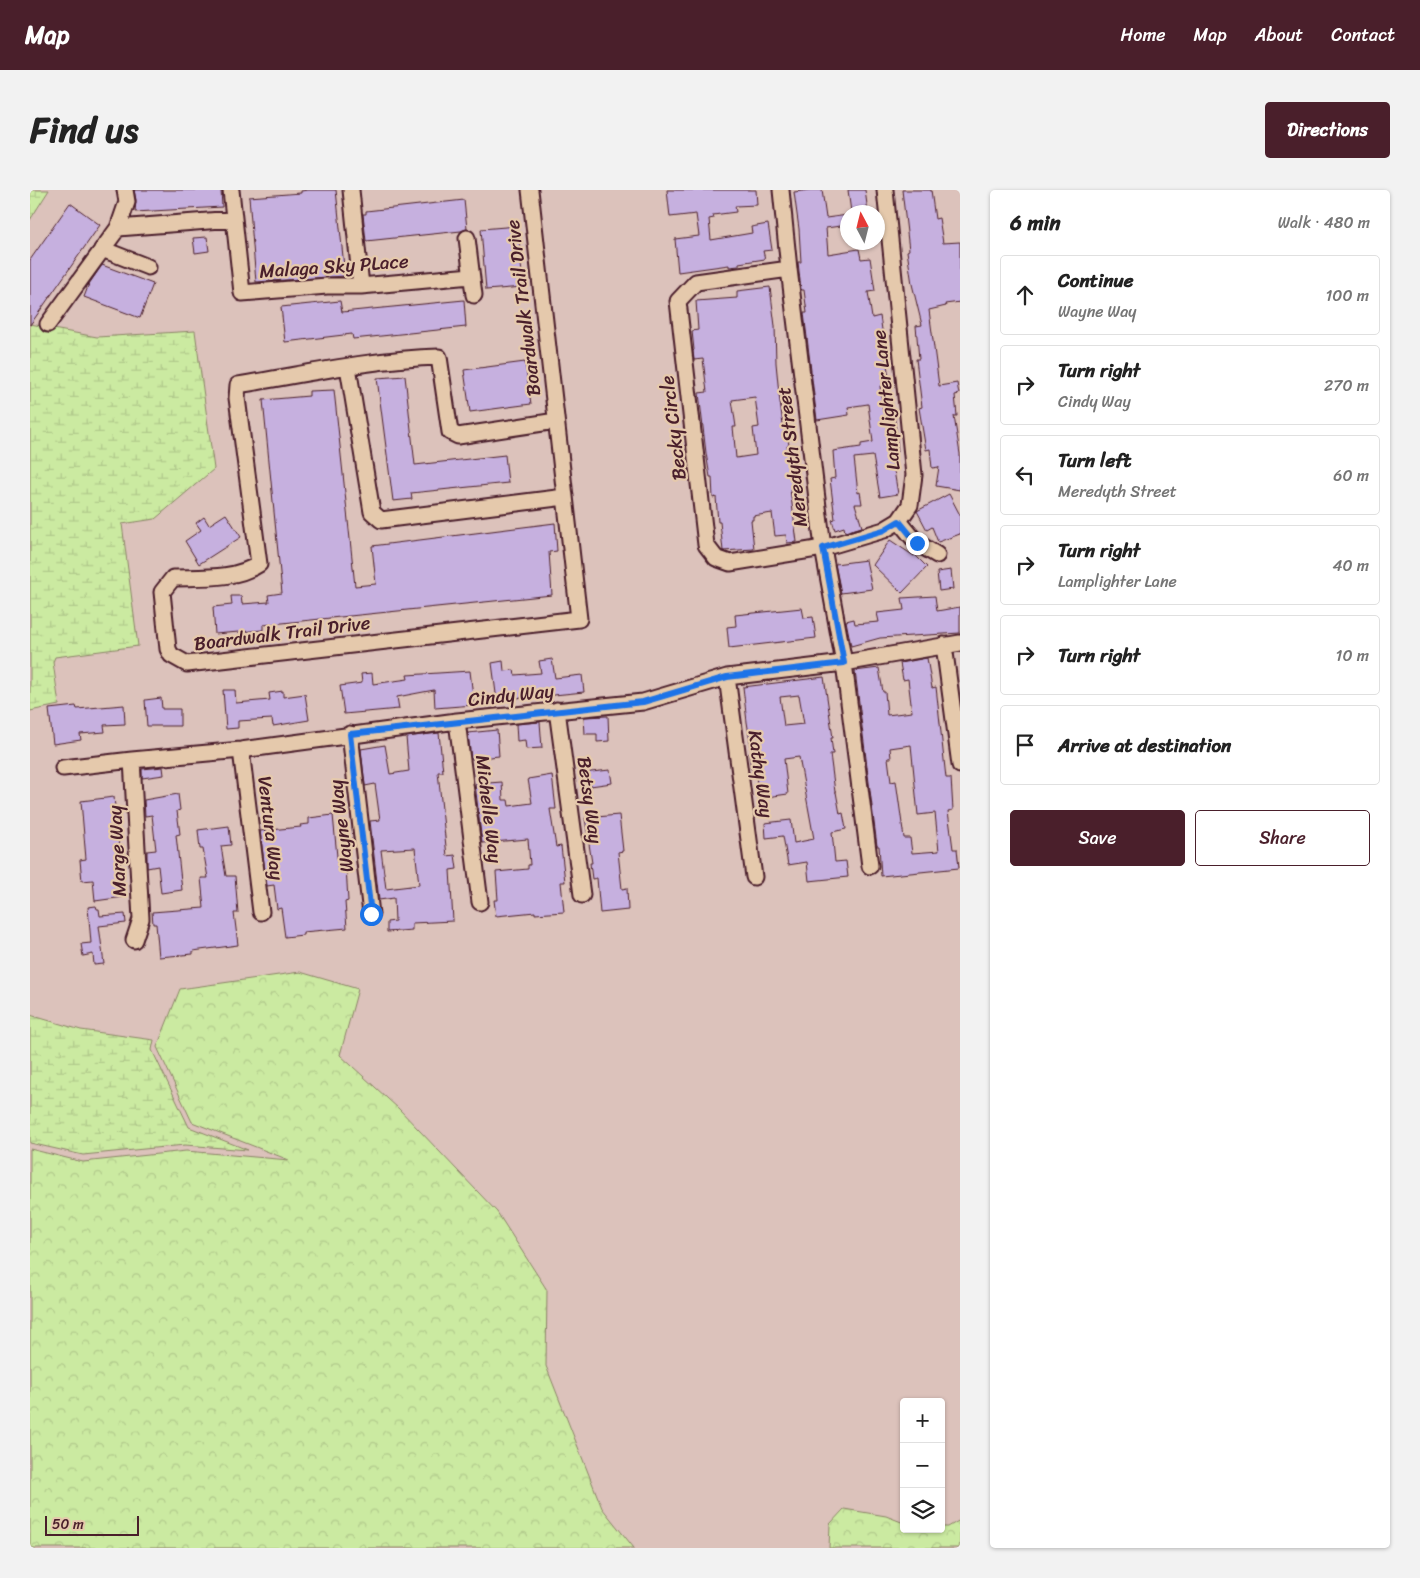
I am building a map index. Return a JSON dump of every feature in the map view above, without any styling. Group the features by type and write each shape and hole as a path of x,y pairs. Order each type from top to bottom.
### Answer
{"street":[{"path":"48,324 118,228 126,202 126,190"},
{"name":"Malaga Sky PLace","path":"230,190 242,293 327,286 361,286 472,276"},
{"path":"352,190 361,286"},
{"name":"Boardwalk Trail Drive","path":"530,190 579,619 187,664 171,655 168,649 162,592 173,578 226,575 250,570 259,564 237,398 238,384 415,358 439,357 450,432 458,436 556,421"},
{"name":"Meredyth Street","path":"781,190 823,548 844,663 870,866"},
{"name":"Lamplighter Lane","path":"885,190 914,476 910,505 899,521"},
{"path":"118,228 234,219"},
{"path":"467,238 474,295"},
{"path":"102,248 148,267"},
{"name":"Becky Circle","path":"789,269 696,282 678,301 706,545 716,558 730,563 823,548"},
{"path":"348,367 372,512 381,520 565,497"},
{"path":"823,548 884,530 899,521 917,543 937,555"},
{"name":"Cindy Way","path":"63,768 241,750 457,721 643,702 727,677 844,663 960,643"},
{"path":"944,645 960,765"},
{"name":"Kathy Way","path":"727,677 754,877"},
{"name":"Betsy Way","path":"557,710 582,895"},
{"name":"Michelle Way","path":"457,721 480,902"},
{"name":"Wayne Way","path":"350,734 371,914"},
{"name":"Ventura Way","path":"241,750 261,912"},
{"name":"Marge Way","path":"132,760 141,919 134,940"}],"green space":[{"path":"30,190 49,190 30,220"},
{"path":"30,324 41,326 49,334 53,329 97,337 195,331 214,469 155,519 122,524 138,646 55,657 53,662 59,705 30,711"},
{"path":"300,972 358,989 340,1055 399,1109 497,1212 547,1290 546,1366 602,1508 634,1548 30,1548 30,1149 83,1162 186,1151 289,1160 192,1122 157,1047 180,989"},
{"path":"30,1015 81,1030 154,1040 152,1050 189,1127 248,1150 185,1145 83,1155 30,1143"},
{"path":"844,1509 886,1516 900,1521 900,1533 945,1533 945,1527 960,1520 960,1548 829,1548 830,1524"}],"building":[{"path":"134,190 221,190 222,207 135,212 136,200"},
{"path":"336,190 345,276 256,282 249,197 301,193 301,191"},
{"path":"667,190 756,190 757,205 735,206 736,212 713,215 714,218 709,219 711,240 752,233 751,227 768,224 772,250 763,251 765,259 739,263 739,266 729,267 729,265 678,272 675,239 699,236 696,214 670,217"},
{"path":"822,190 826,218 840,216 840,226 826,228 828,254 859,250 861,259 870,258 875,291 868,292 872,318 880,316 890,385 880,386 883,412 894,411 898,452 891,453 898,494 880,497 873,456 854,458 858,493 860,492 862,504 855,504 862,527 845,532 844,527 835,530 832,520 835,519 830,479 835,478 833,451 861,447 861,444 873,442 868,404 848,407 849,415 817,420 804,313 807,313 804,290 801,290 798,262 801,262 794,192"},
{"path":"848,190 865,190 867,205 850,205"},
{"path":"902,190 931,190 935,219 939,218 943,243 960,242 960,302 945,304 946,306 929,310 939,386 957,383 959,394 955,395 957,416 954,416 960,454 960,490 936,486 939,467 932,468 930,449 926,450 919,408 922,407 916,359 919,359 916,326 922,325 912,284 907,251 909,250"},
{"path":"464,200 467,229 366,241 363,214 366,214 366,211"},
{"path":"70,203 100,225 30,325 30,260"},
{"path":"518,226 523,287 486,290 481,229"},
{"path":"207,237 209,251 195,253 193,238"},
{"path":"102,265 153,284 140,318 84,297 89,284"},
{"path":"770,287 775,326 779,394 783,425 786,424 789,446 787,446 792,470 794,489 790,489 797,542 787,543 786,535 775,536 772,513 753,516 753,520 751,520 754,549 723,551 716,497 713,498 712,477 710,477 706,453 699,393 707,392 703,359 694,360 692,331 698,330 696,301 737,298 737,291","holes":["755,397 759,427 753,428 756,455 736,458 733,427 736,427 732,400"]},
{"path":"464,300 466,327 353,339 352,334 285,342 281,307 340,301 342,312"},
{"path":"525,362 531,404 470,412 464,370"},
{"path":"405,376 415,465 505,455 508,483 411,493 412,499 393,501 377,378"},
{"path":"334,390 355,586 376,584 372,546 555,523 557,551 549,552 552,595 263,625 263,630 215,634 213,607 232,605 231,596 241,596 242,604 269,602 268,595 282,593 263,400 309,396 309,391"},
{"path":"949,494 960,515 960,534 938,542 932,527 927,530 917,511"},
{"path":"226,514 241,537 199,564 185,541 201,530 196,523 204,517 209,525"},
{"path":"890,540 915,555 927,567 902,593 873,565"},
{"path":"866,560 872,589 841,593 835,564"},
{"path":"951,570 953,589 939,591 937,572"},
{"path":"935,596 937,611 960,607 960,633 880,638 851,646 846,621 854,619 855,624 879,622 877,613 904,610 902,598"},
{"path":"802,608 804,618 813,617 816,638 729,648 727,627 736,626 735,615"},
{"path":"927,658 932,688 936,687 946,778 951,778 953,810 948,811 953,849 957,849 959,868 881,876 879,846 877,846 855,671 879,668 883,692 885,692 887,715 912,712 908,679 903,680 900,663","holes":["911,745 918,815 935,813 939,851 912,853 910,838 904,838 896,781 891,782 888,758 891,758 890,748"]},
{"path":"552,659 555,678 582,675 584,692 544,696 544,694 497,701 492,663 503,661 504,671 514,670 515,675 541,673 539,661"},
{"path":"470,671 474,705 435,708 434,690 397,697 399,709 344,714 340,686 362,683 361,674 372,673 373,684 408,679 407,675"},
{"path":"824,677 833,738 831,738 833,754 830,754 835,792 840,814 843,813 846,829 832,832 835,862 846,861 848,877 809,881 807,862 788,865 783,836 766,838 765,823 791,820 794,843 814,839 799,757 784,759 788,794 759,798 755,769 751,769 749,753 752,753 743,687","holes":["799,695 804,724 784,726 780,697"]},
{"path":"223,690 235,690 236,703 270,700 269,693 283,691 283,697 305,694 309,720 273,726 272,719 238,721 238,728 226,729"},
{"path":"161,698 162,709 180,709 180,726 147,726 145,700"},
{"path":"124,705 125,724 104,725 105,732 80,734 81,740 53,744 49,709 76,706 77,709"},
{"path":"608,716 609,741 597,742 597,734 585,734 584,717"},
{"path":"540,722 542,748 526,749 525,740 517,741 516,724"},
{"path":"497,730 499,756 471,759 468,733"},
{"path":"439,733 443,772 438,772 447,856 455,855 457,869 450,870 453,921 412,923 412,930 387,932 387,922 395,921 394,898 379,900 370,821 380,820 375,784 365,786 361,749 385,745 390,774 409,771 406,737","holes":["415,848 419,885 386,889 381,850"]},
{"path":"163,767 164,775 142,778 142,769"},
{"path":"610,770 612,783 583,787 582,773"},
{"path":"552,775 556,809 550,809 556,847 561,846 565,882 561,882 564,912 535,914 535,912 496,916 494,900 498,900 496,872 528,869 528,865 530,865 528,839 482,843 475,784 502,782 503,800 508,800 509,806 532,803 528,779"},
{"path":"178,794 180,810 177,811 180,834 176,835 182,890 161,893 158,866 147,868 147,851 156,850 152,815 145,816 144,800"},
{"path":"114,797 124,897 95,901 93,880 82,881 80,860 86,859 81,801"},
{"path":"333,815 338,867 346,866 348,901 345,902 347,928 303,932 303,935 285,937 281,908 277,909 274,885 267,886 260,831 301,827 300,825 309,824 309,818"},
{"path":"619,815 623,851 618,852 622,889 627,888 628,910 600,913 597,878 592,879 590,863 592,863 585,818"},
{"path":"229,826 231,845 221,846 226,876 235,876 238,913 234,913 238,945 193,951 193,954 159,957 156,924 153,924 152,912 204,908 201,878 208,878 203,849 200,849 198,830"},
{"path":"96,906 99,909 100,916 125,914 126,923 99,926 104,964 94,965 93,954 83,956 81,944 91,943 88,907"}],"route":[{"path":"371,914 350,734 643,702 727,677 844,663 823,548 884,530 899,521 917,543"}]}
